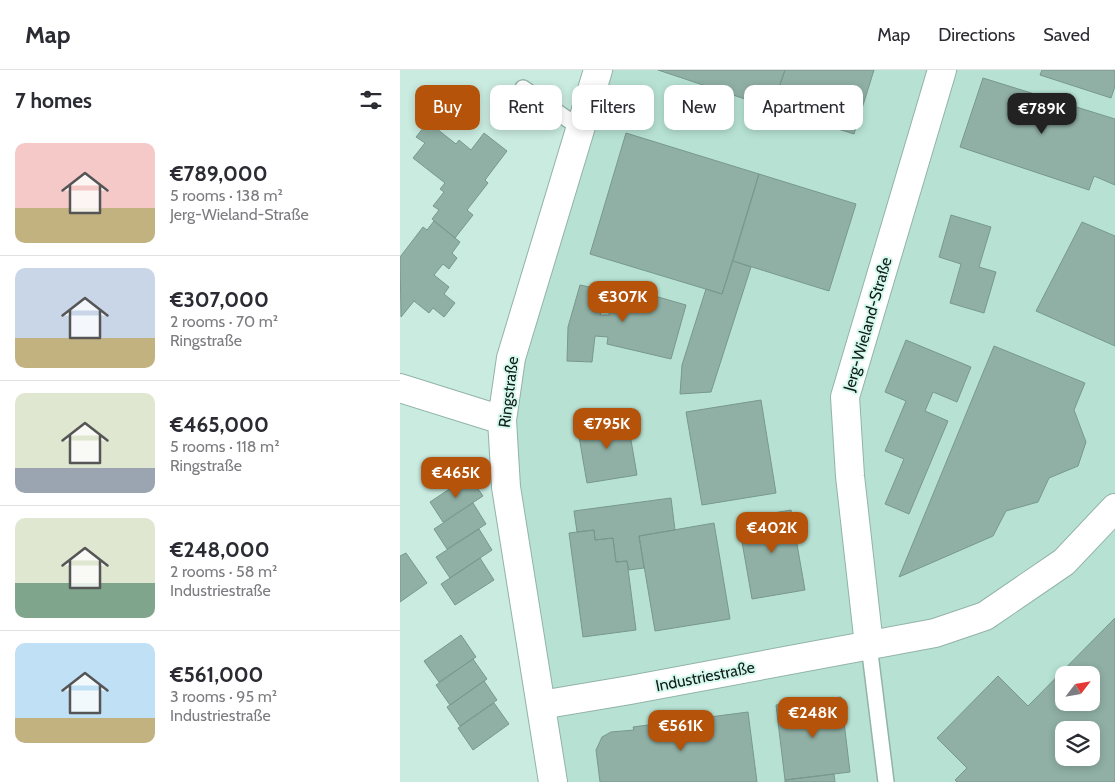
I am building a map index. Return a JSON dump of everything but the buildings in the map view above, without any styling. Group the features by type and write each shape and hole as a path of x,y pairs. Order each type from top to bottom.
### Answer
{"street":[{"name":"Ringstraße","path":"593,85 598,70"},
{"name":"Jerg-Wieland-Straße","path":"869,645 850,476 845,397 942,70"},
{"name":"Ringstraße","path":"553,782 506,487 502,420 511,358 579,130"},
{"path":"400,388 502,420"},
{"name":"Industriestraße","path":"541,705 935,633 985,616 1064,562 1115,508"}],"lane":[{"path":"869,645 886,782"}],"shaded area":[{"path":"598,70 1115,70 1115,782 553,782 502,420 582,130 654,130 654,85 594,85"}]}
